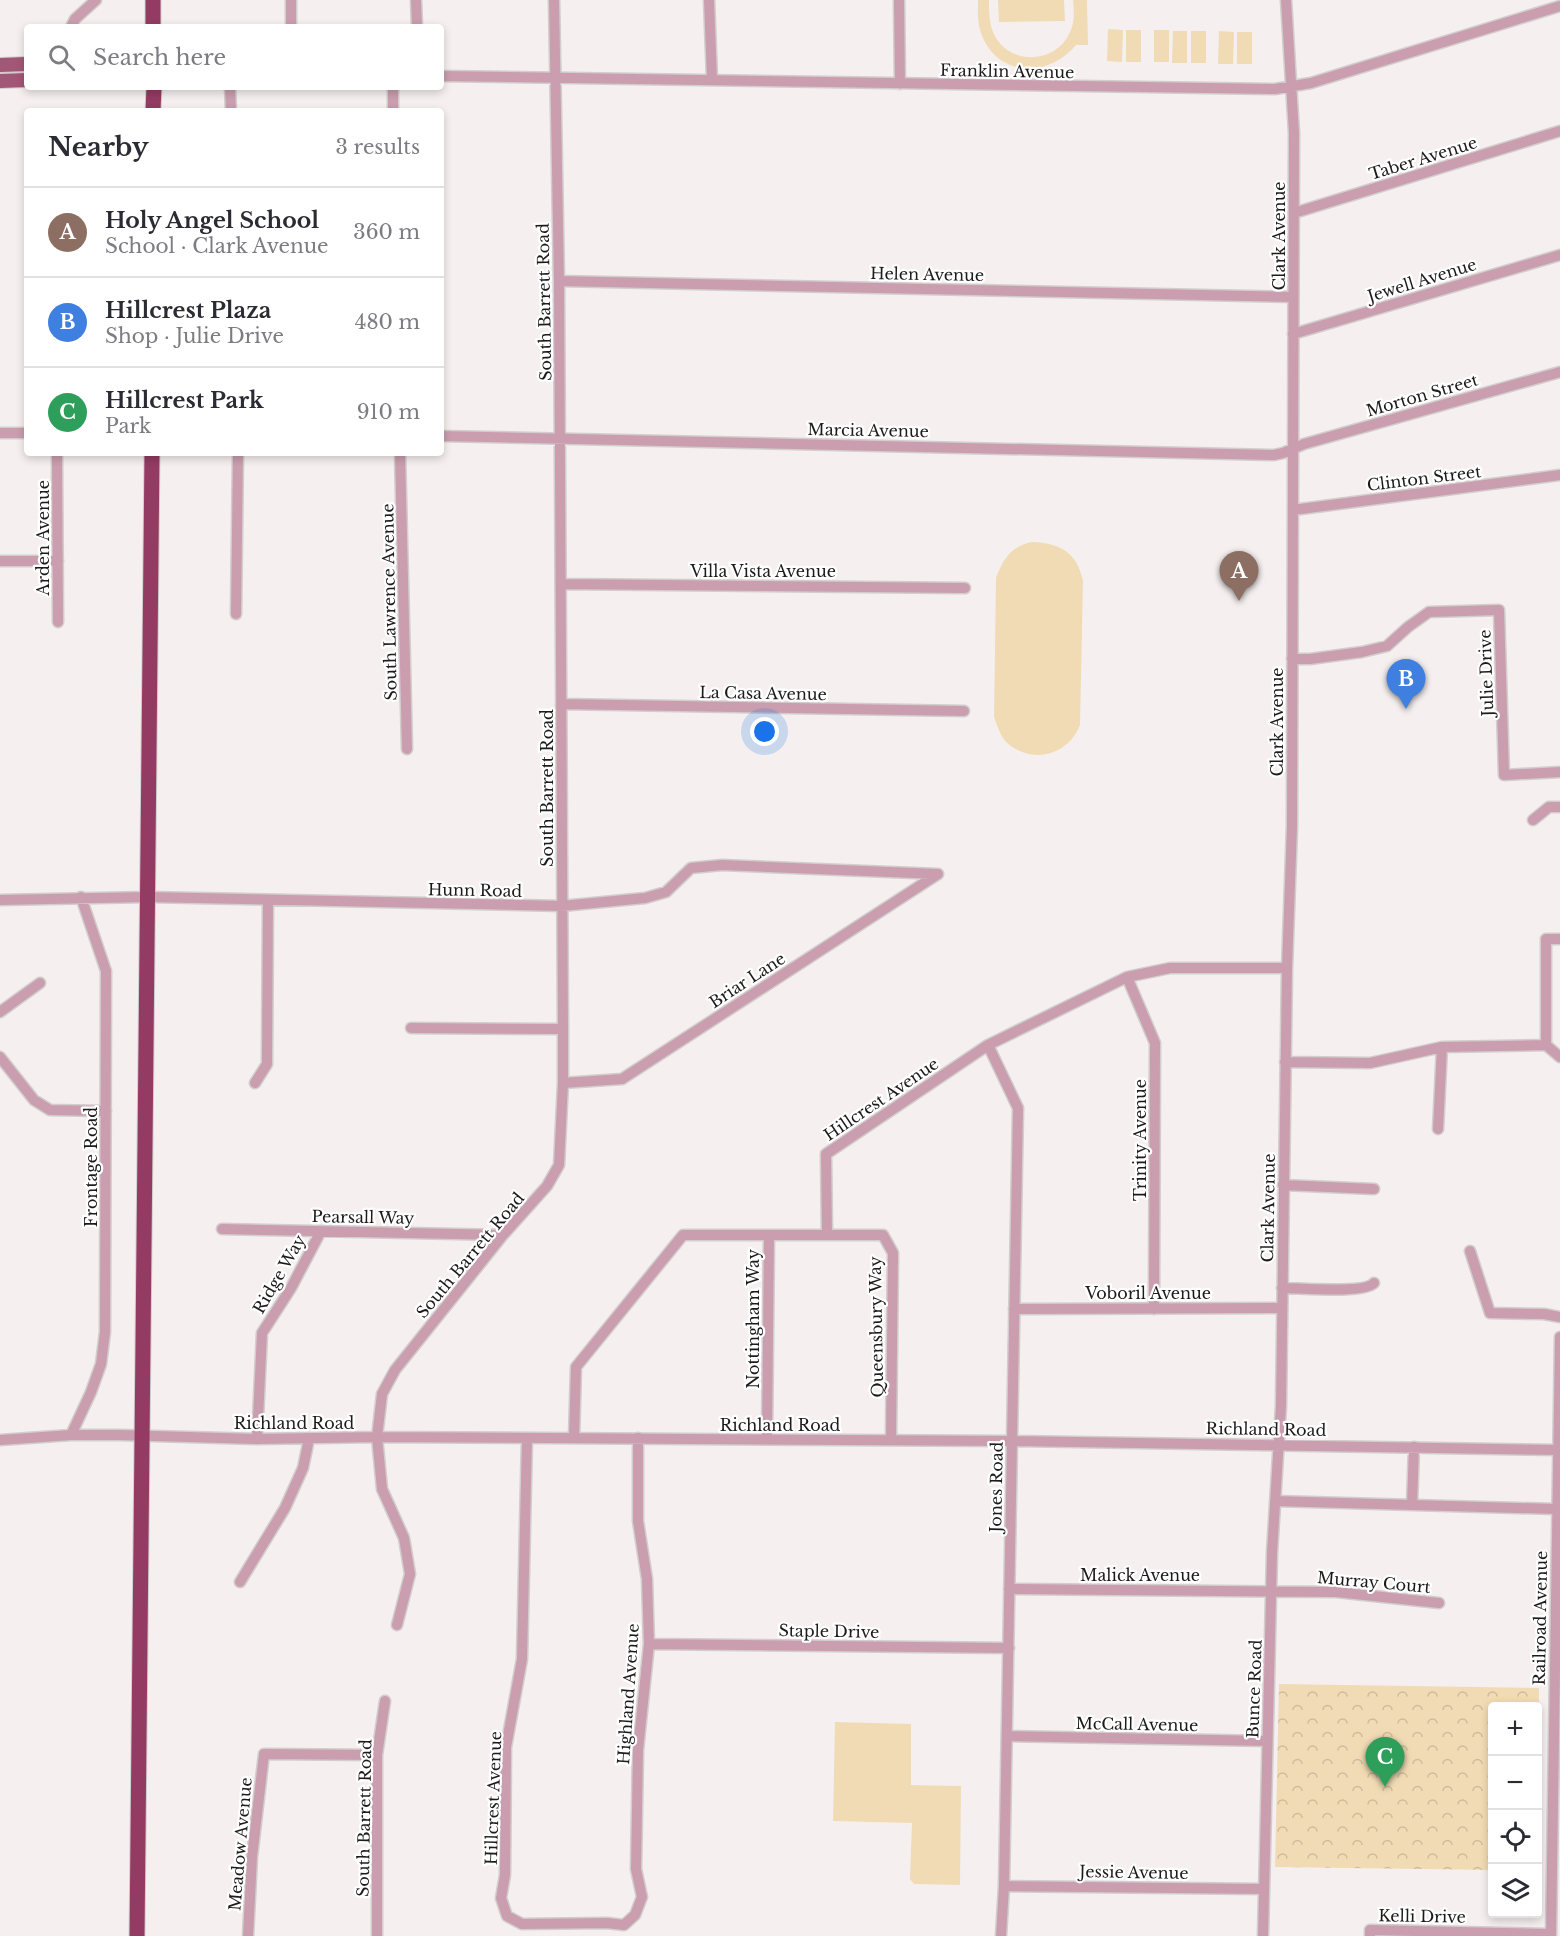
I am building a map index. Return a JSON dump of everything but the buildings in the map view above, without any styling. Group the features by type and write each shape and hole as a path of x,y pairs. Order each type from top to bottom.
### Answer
{"highway":[{"path":"153,0 153,24"},
{"path":"153,90 153,108"},
{"path":"138,1936 152,456"}],"main road":[{"path":"0,65 24,64"},
{"path":"0,81 24,81"}],"street":[{"path":"72,24 96,0"},
{"path":"291,0 291,24"},
{"path":"416,0 417,24"},
{"name":"South Barrett Road","path":"397,1625 410,1574 404,1538 382,1489 377,1437 382,1394 395,1370 503,1234 548,1186 559,1165 563,1029 559,281 554,0"},
{"path":"709,0 712,79"},
{"path":"899,0 900,84"},
{"name":"Clark Avenue","path":"1280,1444 1285,1062 1292,826 1294,213 1292,87 1286,0"},
{"name":"Franklin Avenue","path":"444,76 1254,90 1292,87 1322,80 1560,6"},
{"path":"230,90 231,108"},
{"path":"393,90 393,108"},
{"name":"Taber Avenue","path":"1294,213 1560,131"},
{"name":"Jewell Avenue","path":"1293,334 1560,255"},
{"name":"Helen Avenue","path":"559,281 1293,297"},
{"name":"Morton Street","path":"1293,448 1560,372"},
{"path":"0,433 24,433"},
{"name":"Marcia Avenue","path":"444,436 1274,455 1293,448"},
{"name":"Arden Avenue","path":"57,456 58,622"},
{"path":"236,614 238,456"},
{"name":"South Lawrence Avenue","path":"400,456 407,749"},
{"name":"Clinton Street","path":"1293,510 1560,475"},
{"path":"0,561 58,561"},
{"name":"Villa Vista Avenue","path":"561,584 964,588"},
{"name":"Julie Drive","path":"1292,659 1354,653 1387,646 1429,612 1499,610 1503,775 1560,772"},
{"name":"La Casa Avenue","path":"561,704 964,711"},
{"path":"1533,820 1549,807 1560,807"},
{"name":"Hunn Road","path":"0,900 147,897 562,906 645,898 666,892 691,868 722,865 938,874"},
{"name":"Briar Lane","path":"563,1083 622,1079 938,874"},
{"name":"Frontage Road","path":"71,1435 101,1364 105,1332 106,971 81,897"},
{"path":"255,1083 267,1064 268,900"},
{"path":"1545,1045 1546,939 1560,939"},
{"name":"Hillcrest Avenue","path":"827,1235 826,1154 987,1045 1127,978 1170,968 1287,968"},
{"name":"Trinity Avenue","path":"1127,978 1155,1043 1154,1309"},
{"path":"0,1012 40,983"},
{"path":"411,1028 563,1029"},
{"name":"Jones Road","path":"987,1045 1018,1108 1009,1648 1001,1936"},
{"path":"1285,1062 1370,1063 1442,1047 1545,1045 1560,1057"},
{"path":"1438,1129 1442,1047"},
{"path":"2,1063 34,1100 50,1110 106,1111"},
{"path":"1283,1185 1374,1190"},
{"name":"Pearsall Way","path":"222,1228 503,1234"},
{"name":"Ridge Way","path":"257,1439 262,1333 291,1288 321,1231"},
{"path":"574,1438 576,1367 683,1235 827,1235"},
{"name":"Nottingham Way","path":"767,1440 769,1235"},
{"name":"Queensbury Way","path":"827,1235 883,1235 893,1253 891,1440"},
{"path":"1470,1251 1490,1313 1544,1314 1560,1317"},
{"path":"1282,1288 1357,1289 1371,1286 1374,1283"},
{"name":"Voboril Avenue","path":"1014,1309 1282,1308"},
{"name":"Railroad Avenue","path":"1551,1935 1556,1765 1556,1509 1560,1337"},
{"name":"Richland Road","path":"0,1440 71,1435 257,1439 638,1438 1280,1444 1559,1450"},
{"name":"Hillcrest Avenue","path":"527,1438 522,1659 506,1748 506,1875 501,1899 507,1916 522,1924 607,1923 624,1925 635,1915"},
{"name":"Highland Avenue","path":"635,1915 642,1897 636,1869 638,1750 649,1644 647,1578 638,1521 638,1438"},
{"path":"240,1582 285,1508 303,1468 309,1439"},
{"name":"Bunce Road","path":"1263,1936 1271,1591 1280,1444"},
{"path":"1412,1505 1414,1447"},
{"path":"1275,1501 1556,1509"},
{"name":"Malick Avenue","path":"1009,1589 1271,1591"},
{"name":"Murray Court","path":"1271,1591 1354,1592 1393,1599 1439,1603"},
{"name":"Staple Drive","path":"649,1644 1009,1648"},
{"name":"South Barrett Road","path":"377,1936 376,1755 385,1701"},
{"name":"McCall Avenue","path":"1007,1736 1267,1741"},
{"name":"Meadow Avenue","path":"248,1936 252,1857 264,1754 376,1755"},
{"name":"Jessie Avenue","path":"1004,1886 1264,1889"},
{"name":"Kelli Drive","path":"1370,1936 1370,1930 1551,1935"}],"green space":[{"path":"978,0 989,0 993,32 1000,43 1009,51 1020,56 1032,57 1054,51 1063,43 1073,24 1073,0 1087,0 1088,45 1076,45 1065,56 1038,68 1011,65 989,48 981,33 978,21"},
{"path":"998,0 1064,0 1065,21 999,22"},
{"path":"1108,29 1123,30 1122,62 1107,61"},
{"path":"1126,30 1141,30 1141,62 1126,62"},
{"path":"1154,30 1169,30 1169,62 1154,62"},
{"path":"1173,31 1187,31 1187,63 1172,63"},
{"path":"1191,31 1206,31 1206,63 1191,63"},
{"path":"1219,31 1234,32 1233,64 1218,64"},
{"path":"1237,32 1252,32 1252,64 1237,64"},
{"path":"1032,542 1051,544 1066,551 1076,563 1083,581 1080,725 1067,744 1048,754 1037,755 1016,749 1006,742 994,717 996,578 1013,550"},
{"path":"1279,1684 1539,1688 1539,1702 1488,1702 1488,1870 1275,1867"},
{"path":"835,1722 911,1724 911,1785 961,1786 960,1885 914,1884 910,1879 912,1823 833,1821"}],"place":[{"name":"Holy Angel School","path":"1239,601"},
{"name":"Hillcrest Plaza","path":"1406,709"},
{"name":"Hillcrest Park","path":"1385,1787"}]}
